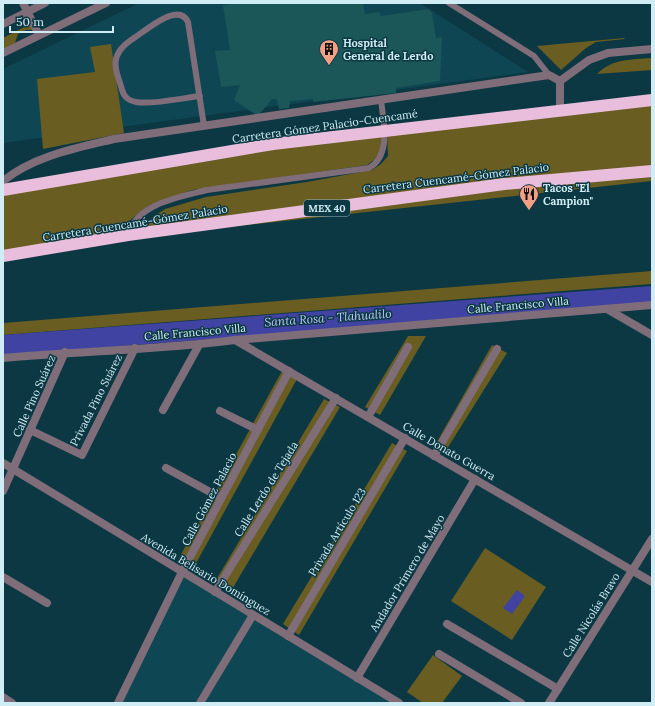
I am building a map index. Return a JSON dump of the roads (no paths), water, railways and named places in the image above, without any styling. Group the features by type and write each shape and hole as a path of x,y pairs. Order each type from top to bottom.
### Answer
{"highway":[{"name":"Carretera Gómez Palacio-Cuencamé","path":"3,190 273,144 652,100"},
{"name":"Carretera Cuencamé-Gómez Palacio","path":"3,256 128,235 504,184 652,171"}],"street":[{"path":"23,3 38,35"},
{"path":"3,24 44,3"},
{"path":"3,53 106,3"},
{"path":"560,80 588,60 608,53 652,49"},
{"path":"3,181 12,174 65,150 114,139 549,75 560,80"},
{"path":"560,80 560,110"},
{"name":"Calle Francisco Villa","path":"3,358 65,352 199,345 235,340 652,305"},
{"path":"607,309 652,335"},
{"name":"Calle Donato Guerra","path":"235,340 652,582"},
{"path":"163,410 199,345"},
{"path":"368,417 408,347"},
{"name":"Privada Pino Suárez","path":"30,430 82,455 135,348"},
{"path":"434,456 497,350"},
{"name":"Calle Pino Suárez","path":"3,492 65,352"},
{"name":"Calle Gómez Palacio","path":"118,703 182,572 289,371"},
{"name":"Calle Lerdo de Tejada","path":"215,592 336,398"},
{"path":"220,411 258,430"},
{"name":"Privada Artículo 123","path":"288,636 405,438"},
{"name":"Avenida Belisario Domínguez","path":"3,463 399,703"},
{"path":"166,468 221,498"},
{"name":"Andador Primero de Mayo","path":"357,678 475,479"},
{"name":"Calle Nicolás Bravo","path":"549,703 652,539"},
{"path":"3,577 47,603"},
{"path":"200,703 253,615"},
{"path":"447,624 558,689"},
{"path":"439,654 521,703"},
{"path":"3,697 12,703"}],"lane":[{"path":"449,3 534,56 549,75"},
{"path":"200,96 145,103 129,100 124,96 116,65 116,57 121,48 160,20 176,15 186,18 188,22 200,96 204,126"},
{"path":"128,235 130,227 134,221 146,210 190,194 207,190 369,168 381,155 384,130 381,99"}],"water":[{"name":"Santa Rosa - Tlahualilo","path":"652,286 652,303 3,355 3,335"},
{"path":"517,590 525,596 512,614 503,608"}],"place":[{"name":"Hospital General de Lerdo","path":"329,66"},
{"name":"Tacos \"El Campion\"","path":"529,211"}]}
